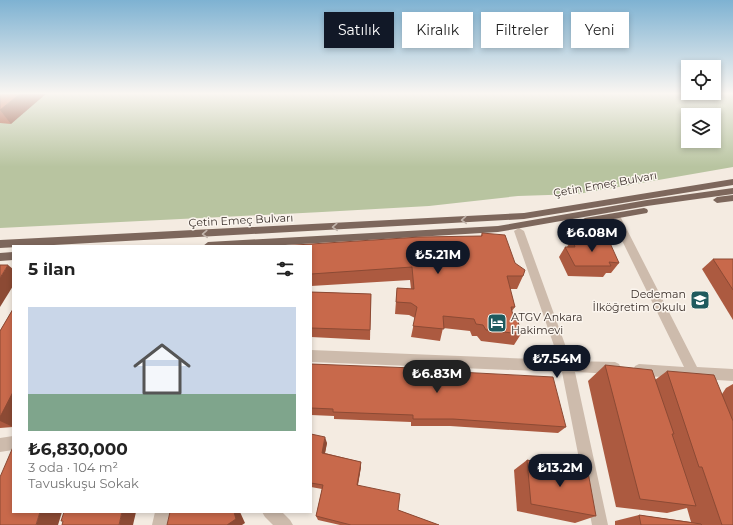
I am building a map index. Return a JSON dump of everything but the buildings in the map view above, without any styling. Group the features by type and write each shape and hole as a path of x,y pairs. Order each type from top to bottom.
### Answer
{"main road":[{"name":"Çetin Emeç Bulvarı","path":"482,219 532,209 733,175"},
{"name":"Çetin Emeç Bulvarı","path":"0,244 524,216 733,182"},
{"path":"241,245 498,229 647,203 733,191"},
{"path":"498,229 519,231 733,198"},
{"path":"0,257 12,256"}],"street":[{"path":"615,216 700,388"},
{"path":"519,231 566,365 600,525"},
{"path":"312,356 566,365 694,374 733,375"},
{"path":"0,445 12,443"},
{"path":"160,525 163,513"},
{"path":"271,513 285,525"}],"green space":[{"path":"0,118 681,118 681,148 721,148 721,118 733,118 733,167 578,194 518,196 429,206 0,228"}],"place":[{"name":"Dedeman İlköğretim Okulu","path":"700,300"},
{"name":"ATGV Ankara Hakimevi","path":"497,323"}]}
